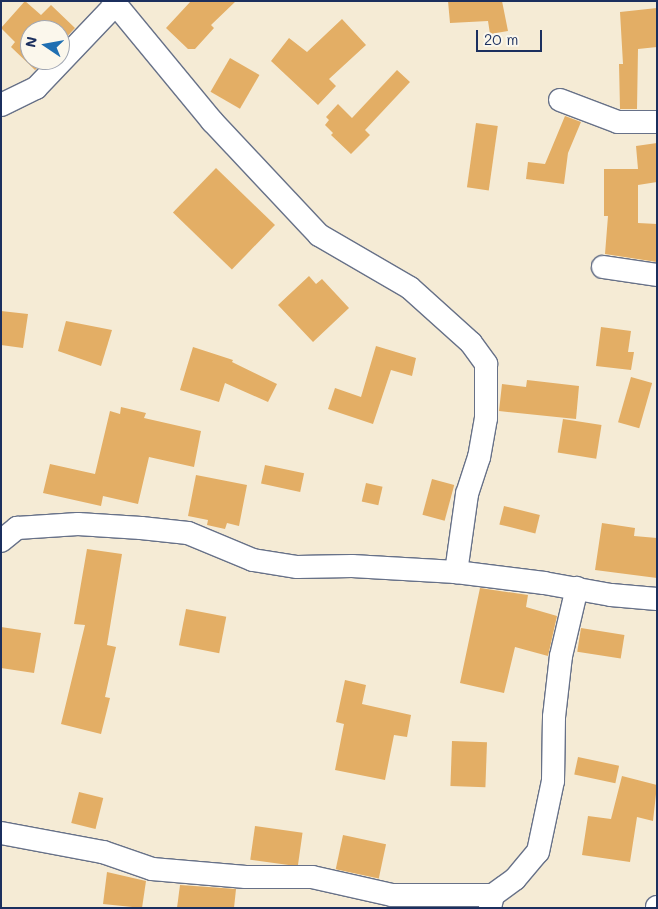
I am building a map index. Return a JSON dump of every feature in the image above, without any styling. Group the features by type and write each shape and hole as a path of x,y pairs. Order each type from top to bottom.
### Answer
{"street":[{"path":"1,105 36,88 114,3 212,122 319,235 410,288 471,343 486,364 486,418 479,457 467,494 456,572"},
{"path":"560,100 618,122 657,122"},
{"path":"603,267 657,275"},
{"path":"6,532 78,524 141,528 188,534 253,560 297,567 352,566 456,572 577,588 611,596 657,599"},
{"path":"1,833 93,849 152,869 246,877 312,876 392,896 492,901 515,879 538,852 553,781 554,717 561,656 577,588"}],"building":[{"path":"25,1 41,15 51,5 67,20 20,20 20,56 11,47 15,42 1,28"},
{"path":"191,1 236,1 211,25 214,28 195,49 188,49 166,28"},
{"path":"448,1 502,1 508,31 490,34 488,21 450,23"},
{"path":"657,8 657,47 638,49 637,109 620,109 619,64 623,64 620,12"},
{"path":"342,19 366,45 329,79 336,86 318,105 271,61 289,38 307,52"},
{"path":"70,23 75,28 70,33"},
{"path":"230,58 259,75 240,109 210,92"},
{"path":"397,70 410,82 365,130 370,135 351,154 331,135 333,133 325,125 329,120 326,117 338,104 352,118"},
{"path":"565,116 581,122 568,153 564,184 526,179 528,162 545,164"},
{"path":"476,123 498,126 489,190 467,187"},
{"path":"657,143 657,182 638,185 638,223 657,224 657,262 605,254 608,216 604,216 604,169 638,169 636,146"},
{"path":"216,168 275,225 232,270 173,213"},
{"path":"309,276 316,284 322,279 349,308 313,342 278,305"},
{"path":"1,311 28,314 23,348 1,345"},
{"path":"66,321 112,330 101,366 58,351"},
{"path":"601,327 631,331 628,352 634,352 631,370 596,366"},
{"path":"376,346 416,358 412,376 391,370 373,424 328,409 335,388 361,397"},
{"path":"193,347 233,360 232,362 277,384 268,402 225,383 219,402 180,390"},
{"path":"631,377 652,383 639,428 618,422"},
{"path":"527,380 579,386 576,419 499,411 502,384 526,387"},
{"path":"121,407 146,413 144,418 201,431 194,467 149,457 138,504 103,496 101,506 43,493 50,464 95,474 110,411 120,414"},
{"path":"563,419 602,425 596,459 558,453"},
{"path":"265,465 304,473 300,492 261,484"},
{"path":"196,475 247,485 239,526 227,523 225,529 207,525 208,520 188,516"},
{"path":"432,479 454,485 445,521 422,515"},
{"path":"366,483 383,487 378,505 362,502"},
{"path":"504,506 540,515 535,533 499,524"},
{"path":"602,523 635,528 634,536 657,538 657,578 595,570"},
{"path":"87,549 122,554 107,645 116,647 105,697 110,698 101,734 61,724 85,625 74,624"},
{"path":"480,588 528,595 526,607 557,616 548,656 515,647 504,693 460,683"},
{"path":"186,609 226,617 219,653 179,645"},
{"path":"1,627 41,633 34,673 1,668"},
{"path":"581,628 624,635 621,659 577,652"},
{"path":"345,680 366,685 362,704 411,715 407,737 394,735 385,780 335,770 344,724 336,722"},
{"path":"452,741 487,742 485,787 450,786"},
{"path":"578,757 619,766 615,783 574,775"},
{"path":"622,776 657,785 653,821 637,817 630,862 582,855 588,816 611,819"},
{"path":"79,792 103,798 96,829 71,823"},
{"path":"255,826 303,833 298,866 250,860"},
{"path":"343,835 386,844 379,878 336,869"},
{"path":"107,872 146,881 142,908 103,904"},
{"path":"180,885 236,889 234,908 177,908"}]}
